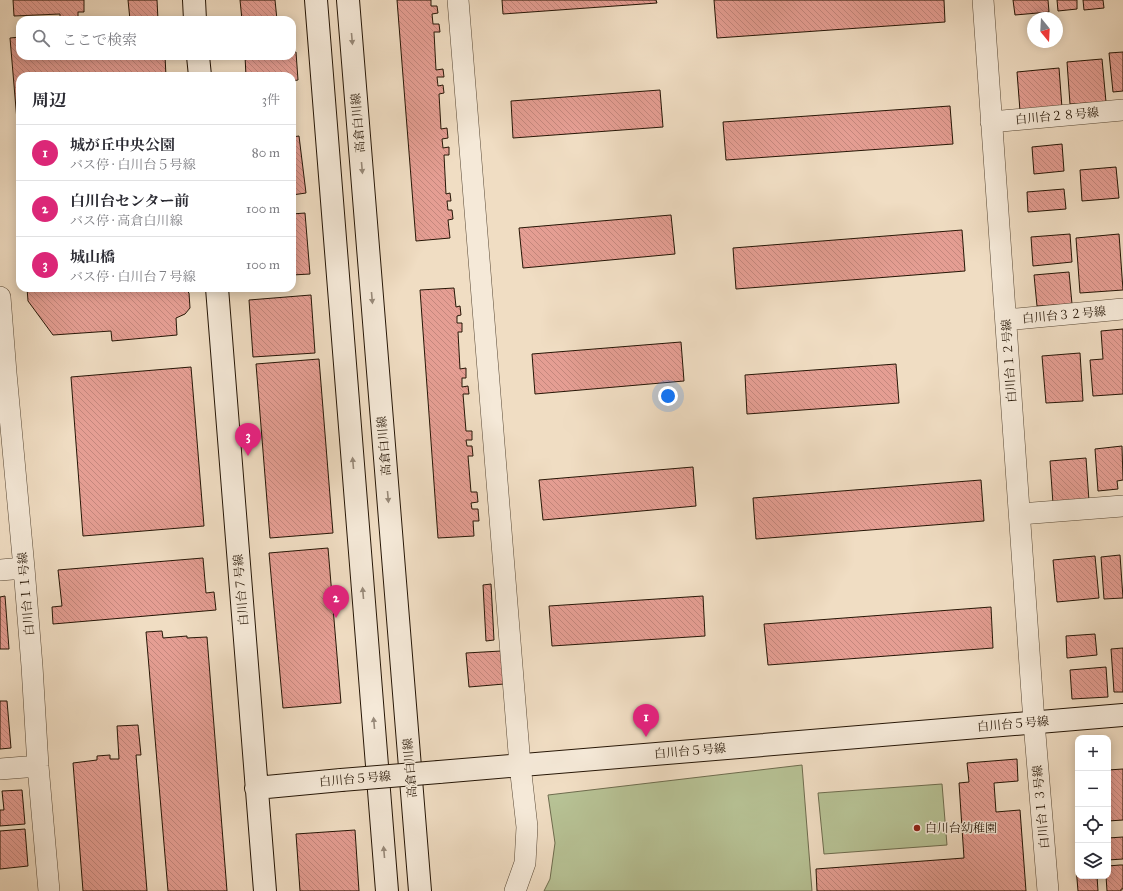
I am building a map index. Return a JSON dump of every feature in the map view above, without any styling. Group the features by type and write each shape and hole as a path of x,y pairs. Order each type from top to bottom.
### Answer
{"street":[{"path":"194,0 195,16"},
{"path":"316,0 387,891"},
{"name":"高倉白川線","path":"348,0 420,891"},
{"path":"458,0 520,765 527,828 525,863 515,891"},
{"name":"白川台１２号線","path":"983,0 1034,722"},
{"path":"198,60 200,72"},
{"name":"白川台２８号線","path":"991,122 1123,110"},
{"name":"白川台７号線","path":"216,292 265,891"},
{"name":"白川台１１号線","path":"0,296 3,373 24,568 38,766 49,891"},
{"name":"白川台３２号線","path":"1006,320 1123,310"},
{"path":"1020,514 1123,506"},
{"path":"0,570 24,568"},
{"name":"白川台５号線","path":"256,788 1123,715"},
{"name":"白川台１３号線","path":"1034,722 1048,891"},
{"path":"0,769 38,766"}],"green space":[{"path":"802,765 812,891 544,891 550,879 555,843 548,795"},
{"path":"942,784 947,845 824,854 818,793"}],"building":[{"path":"13,0 84,0 84,12 78,12 78,16 60,16 60,14 14,16"},
{"path":"128,0 157,0 158,16 130,16"},
{"path":"240,0 275,0 277,16 242,16"},
{"path":"397,0 431,0 431,6 437,6 438,13 432,14 433,24 439,24 440,32 434,32 436,70 443,69 444,77 437,77 438,86 443,85 444,93 439,94 441,129 447,128 448,138 442,139 443,148 449,147 449,155 444,155 446,194 450,193 451,201 447,201 448,210 452,210 453,219 448,220 450,238 416,241"},
{"path":"502,0 656,0 657,3 503,14"},
{"path":"714,0 944,0 945,22 717,38"},
{"path":"1013,0 1048,0 1049,12 1027,12 1027,14 1015,15"},
{"path":"1057,0 1077,0 1077,9 1058,11"},
{"path":"1083,0 1103,0 1104,8 1084,10"},
{"path":"16,37 16,60 165,60 166,72 16,72 16,109 10,38"},
{"path":"296,52 298,80 296,80 296,72 246,72 245,60 296,60"},
{"path":"1123,52 1123,91 1113,92 1109,53"},
{"path":"1102,59 1106,102 1070,104 1067,62"},
{"path":"1059,68 1062,108 1020,111 1017,72"},
{"path":"660,90 663,127 513,138 511,101"},
{"path":"950,106 953,144 726,160 723,122"},
{"path":"296,136 299,136 306,193 296,194"},
{"path":"1062,144 1064,171 1034,174 1032,147"},
{"path":"1116,167 1119,198 1082,201 1080,170"},
{"path":"1064,189 1066,209 1028,212 1027,192"},
{"path":"305,213 310,274 296,275 296,214"},
{"path":"671,215 675,254 523,268 519,228"},
{"path":"962,230 965,271 736,289 733,248"},
{"path":"1070,234 1072,262 1033,266 1031,237"},
{"path":"1119,234 1123,290 1080,293 1076,238"},
{"path":"1069,272 1072,304 1037,306 1034,275"},
{"path":"454,288 456,307 460,306 461,315 457,316 457,323 462,323 462,332 458,332 460,369 466,368 466,378 462,378 462,387 468,386 469,394 463,394 466,431 472,431 472,440 466,440 467,446 472,446 473,456 468,456 471,492 477,492 478,502 471,503 472,509 478,509 479,521 473,521 474,536 438,538 420,290"},
{"path":"27,292 188,292 190,308 185,314 176,318 177,335 112,341 111,331 53,335 28,301"},
{"path":"311,295 315,353 253,357 249,300"},
{"path":"1123,329 1123,394 1093,396 1090,360 1103,359 1101,331"},
{"path":"681,342 684,381 535,394 532,354"},
{"path":"1080,353 1083,401 1046,403 1042,356"},
{"path":"319,359 333,533 270,538 256,364"},
{"path":"896,364 899,403 747,414 745,375"},
{"path":"191,367 204,526 83,536 71,377"},
{"path":"1122,446 1123,480 1117,481 1118,489 1098,491 1095,449"},
{"path":"1086,458 1089,501 1053,504 1050,461"},
{"path":"693,467 696,506 543,520 539,480"},
{"path":"981,480 984,521 756,539 753,498"},
{"path":"328,548 341,703 283,708 269,553"},
{"path":"1120,555 1123,598 1104,599 1101,557"},
{"path":"1095,556 1099,598 1057,602 1053,560"},
{"path":"203,558 206,593 214,592 216,610 53,624 52,607 62,606 58,570"},
{"path":"491,584 494,640 486,641 483,585"},
{"path":"5,596 9,649 0,649 0,597"},
{"path":"703,596 705,636 552,646 549,606"},
{"path":"991,607 993,648 768,665 764,624"},
{"path":"162,631 163,638 187,636 187,638 207,637 227,891 168,891 146,632"},
{"path":"1095,634 1097,655 1067,658 1066,636"},
{"path":"1123,648 1123,692 1114,692 1111,649"},
{"path":"501,651 504,684 469,687 466,653"},
{"path":"1106,667 1108,697 1072,699 1070,670"},
{"path":"0,701 7,701 11,748 0,749"},
{"path":"138,725 141,755 136,755 147,891 83,891 73,763 97,760 97,756 110,755 110,759 119,759 117,726"},
{"path":"1017,759 1018,781 994,783 996,812 1020,810 1026,891 817,891 816,869 964,858 959,783 969,782 967,763"},
{"path":"1123,769 1123,820 1111,821 1111,770"},
{"path":"22,790 25,824 0,826 0,810 4,810 2,791"},
{"path":"25,829 28,866 0,869 0,831"},
{"path":"355,830 359,891 300,891 296,834"},
{"path":"1123,837 1123,859 1111,860 1111,838"},
{"path":"1123,865 1123,889 1121,889 1121,891 1107,891 1106,879 1111,879 1111,866"},
{"path":"1077,879 1097,879 1098,891 1078,891"}],"place":[{"name":"城山橋","path":"248,456"},
{"name":"白川台センター前","path":"336,618"},
{"name":"城が丘中央公園","path":"646,737"},
{"name":"白川台幼稚園","path":"917,828"}]}
